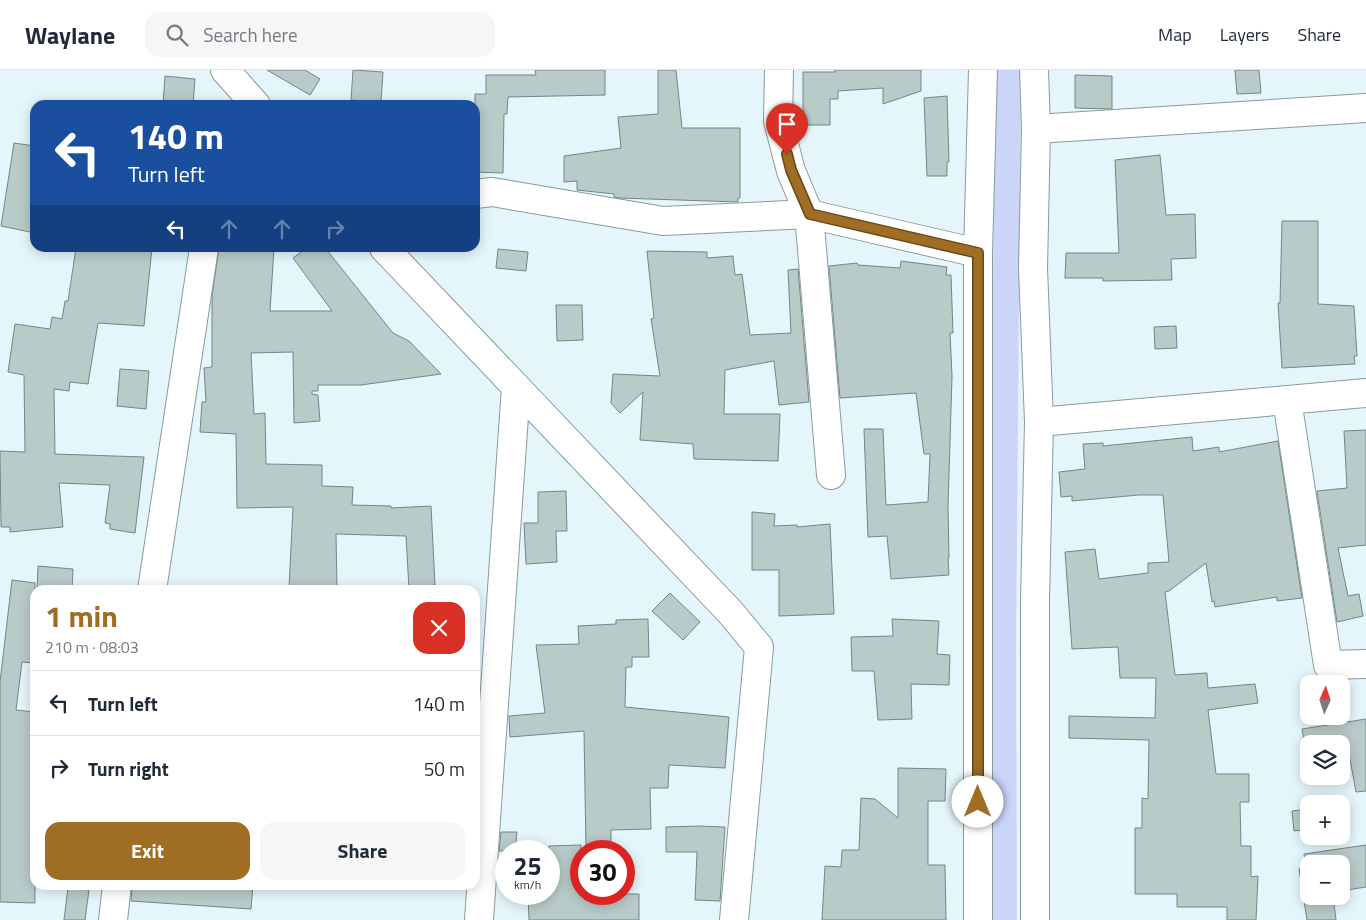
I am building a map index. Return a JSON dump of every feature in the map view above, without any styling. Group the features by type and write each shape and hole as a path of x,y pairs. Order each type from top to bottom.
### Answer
{"street":[{"path":"779,70 778,121 791,170 810,214 830,475"},
{"path":"978,920 978,253 983,70"},
{"path":"1034,70 1036,129 1033,268 1039,422 1035,601 1035,920"},
{"path":"226,100 228,73"},
{"path":"228,73 252,100"},
{"path":"1036,129 1366,108"},
{"path":"480,193 492,192 664,221 810,214 978,253"},
{"path":"153,585 203,252"},
{"path":"388,252 725,606 759,647 734,920"},
{"path":"479,920 516,386"},
{"path":"1039,422 1366,393"},
{"path":"1288,400 1328,665 1366,664"},
{"path":"113,920 116,890"}],"building":[{"path":"267,70 305,70 320,79 310,95"},
{"path":"353,70 383,72 381,100 351,100"},
{"path":"535,70 605,70 605,95 508,97 507,114 504,114 503,173 480,172 480,100 475,100 475,94 486,94 486,75 536,75"},
{"path":"658,70 676,70 682,128 740,128 740,198 738,198 738,202 619,198 614,197 614,194 577,190 577,181 564,182 564,156 621,148 618,117 658,114"},
{"path":"835,70 921,70 921,91 883,104 883,88 838,91 838,99 830,99 830,125 803,125 803,72 835,72"},
{"path":"1235,70 1259,70 1261,93 1237,94"},
{"path":"1075,75 1112,76 1112,109 1075,108"},
{"path":"165,76 195,79 193,100 163,100"},
{"path":"947,96 949,162 947,162 947,176 927,176 924,98"},
{"path":"14,143 30,145 30,232 1,226"},
{"path":"1160,155 1166,215 1195,214 1196,258 1171,259 1172,280 1103,281 1103,278 1065,278 1066,253 1119,253 1115,160"},
{"path":"1282,221 1318,221 1318,304 1354,306 1357,356 1354,356 1355,364 1282,368 1278,303 1280,303"},
{"path":"498,249 528,252 526,271 496,268"},
{"path":"647,251 707,252 707,258 733,256 735,275 742,274 750,335 791,333 788,270 798,269 809,402 779,405 774,361 725,370 724,414 780,414 778,461 694,459 693,444 640,440 643,392 620,413 611,403 613,374 660,376 651,319 654,318"},
{"path":"75,252 152,252 144,326 98,323 88,384 70,382 69,391 54,389 55,454 144,457 135,533 110,529 110,524 105,523 110,485 59,483 63,527 10,532 10,527 1,527 0,451 25,452 24,375 8,372 15,324 50,329 52,317 62,319 65,301 68,301"},
{"path":"218,252 274,252 270,311 332,311 293,258 301,252 328,252 393,333 409,341 441,374 361,385 318,385 318,391 312,391 312,394 318,395 320,421 294,423 293,352 251,353 254,414 265,413 266,464 322,465 322,486 353,487 352,505 391,506 391,508 431,506 435,585 409,585 406,536 336,534 337,585 289,585 293,507 237,508 236,434 200,432 202,402 206,402 204,368 212,367 212,296"},
{"path":"901,261 947,267 946,275 951,275 953,333 950,333 952,376 948,506 949,575 891,579 887,536 868,537 864,429 883,429 886,505 928,502 930,454 924,454 916,393 840,398 829,266 857,263 858,265 900,268"},
{"path":"556,305 582,305 583,340 557,341"},
{"path":"1176,326 1177,348 1155,349 1154,327"},
{"path":"120,369 149,371 146,409 117,406"},
{"path":"1366,430 1366,545 1338,548 1348,596 1359,594 1363,616 1337,622 1317,491 1347,488 1344,431"},
{"path":"1192,437 1193,451 1219,447 1219,452 1278,441 1302,598 1277,601 1277,597 1215,607 1214,601 1212,602 1206,563 1165,592 1175,675 1207,673 1208,688 1255,684 1258,703 1208,710 1216,774 1249,774 1249,802 1240,802 1241,846 1251,846 1251,877 1258,876 1256,920 1227,920 1227,907 1177,907 1177,894 1135,894 1135,828 1142,828 1142,798 1148,799 1149,740 1069,738 1069,716 1155,718 1156,678 1120,678 1118,647 1072,649 1065,552 1095,549 1099,579 1148,573 1148,563 1169,562 1163,495 1139,495 1072,501 1072,496 1061,497 1059,472 1085,469 1083,444 1103,443 1103,446"},
{"path":"566,491 567,531 556,531 557,562 526,564 524,523 538,523 538,492"},
{"path":"752,512 775,514 774,526 797,525 797,527 830,524 834,614 779,616 779,570 752,570"},
{"path":"38,566 73,569 72,585 37,585"},
{"path":"12,580 35,583 35,585 30,585 30,663 22,662 16,710 30,711 30,890 35,890 35,903 0,902 0,682"},
{"path":"670,593 700,622 683,640 652,611"},
{"path":"648,619 649,657 632,657 632,667 626,667 625,707 729,717 725,768 669,765 668,788 650,788 651,829 611,830 611,840 586,840 584,731 510,737 509,716 545,713 536,645 579,644 578,626 616,624 616,620"},
{"path":"892,619 939,621 937,654 950,655 949,685 911,684 912,719 878,720 874,671 852,671 851,637 893,636"},
{"path":"1366,719 1366,791 1356,792 1350,759 1350,735 1303,735 1302,729 1328,725 1350,725 1350,722"},
{"path":"898,768 946,769 945,801 928,801 928,865 945,865 946,920 822,920 825,866 841,867 842,850 859,850 861,798 875,799 898,818"},
{"path":"1300,810 1300,830 1294,831 1292,811"},
{"path":"666,827 725,827 720,901 695,900 697,852 666,852"},
{"path":"501,832 517,832 516,840 500,840"},
{"path":"570,845 570,905 635,905 635,894 639,894 639,920 529,920 528,905 560,905 560,846"},
{"path":"1366,845 1366,887 1350,890 1350,855 1304,854"},
{"path":"68,890 89,890 85,920 64,920"},
{"path":"132,890 253,890 251,909 131,901"},
{"path":"1305,905 1334,905 1336,920 1307,920"}],"waterway":[{"path":"1004,920 1003,648 1008,70"}],"route":[{"path":"787,154 791,170 810,214 978,253 978,802"}]}
